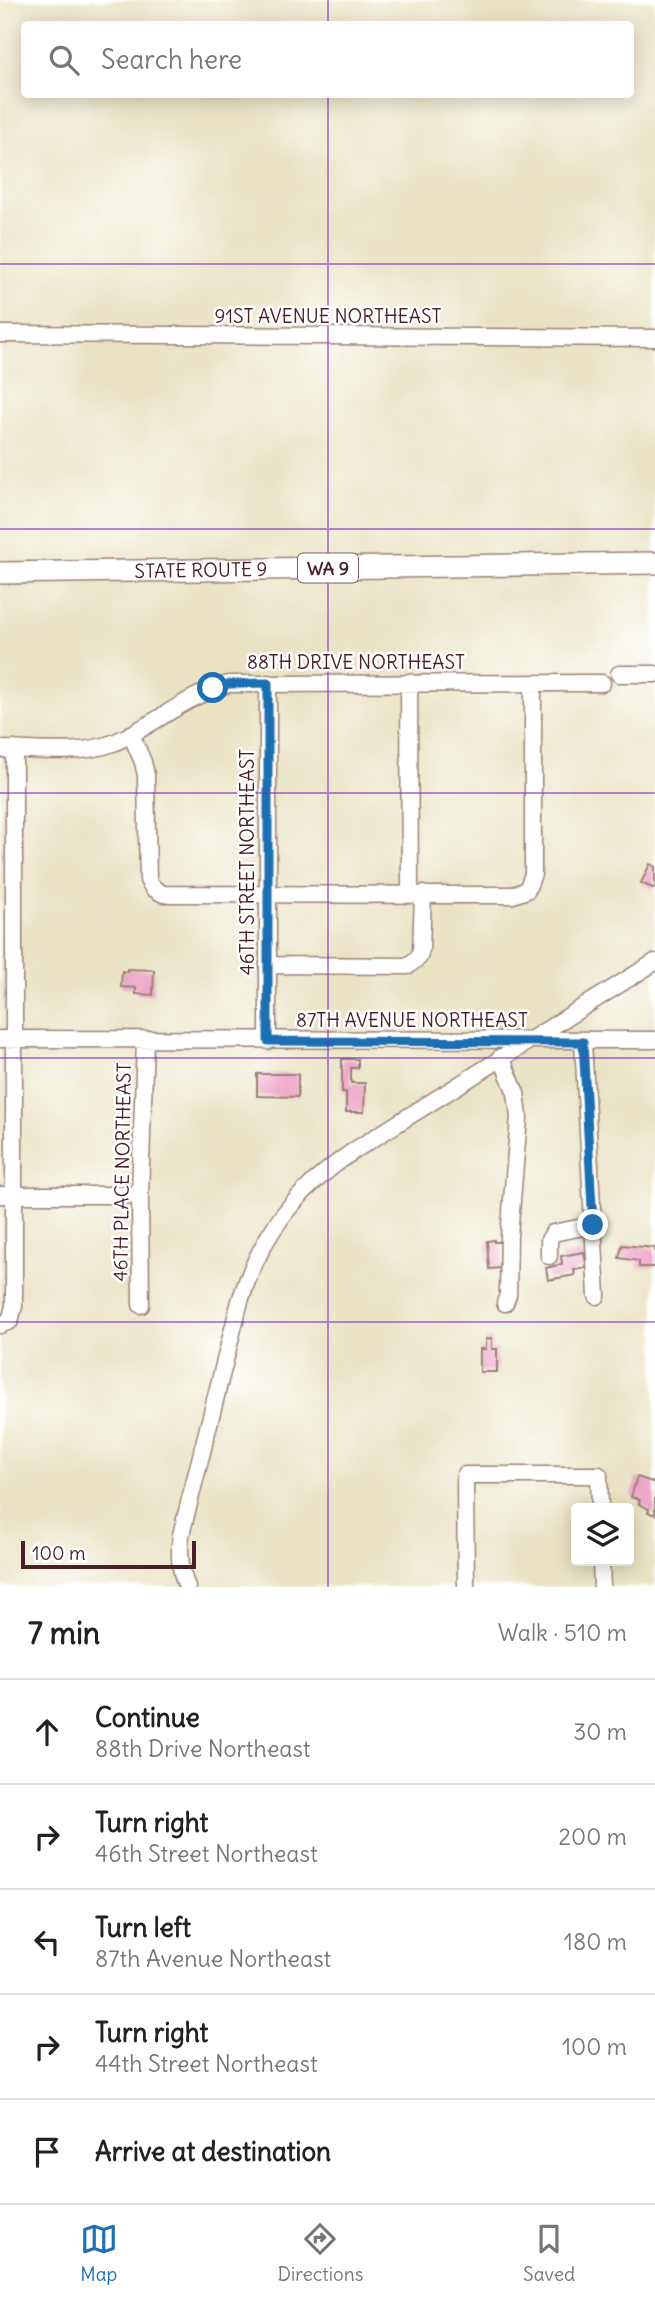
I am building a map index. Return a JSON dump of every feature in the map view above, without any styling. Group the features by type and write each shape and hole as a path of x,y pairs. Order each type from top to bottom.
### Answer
{"main road":[{"name":"STATE ROUTE 9","path":"0,573 655,563"}],"street":[{"name":"91ST AVENUE NORTHEAST","path":"0,334 655,338"},
{"path":"619,674 655,674"},
{"path":"269,965 408,966 419,957 421,950 416,894 409,682"},
{"name":"46TH STREET NORTHEAST","path":"268,683 268,1041"},
{"path":"131,734 146,775 148,880 153,888 163,894 513,895 527,890 533,874 533,683"},
{"name":"88TH DRIVE NORTHEAST","path":"7,749 90,748 114,743 213,688 229,684 602,683"},
{"path":"5,1323 15,1306 7,1195 7,749"},
{"path":"187,1587 180,1567 181,1535 240,1301 249,1272 262,1246 292,1204 334,1164 501,1056 655,962"},
{"name":"87TH AVENUE NORTHEAST","path":"7,1040 655,1040"},
{"name":"46TH PLACE NORTHEAST","path":"141,1305 140,1195 145,1041"},
{"path":"583,1042 597,1296"},
{"path":"501,1056 516,1093 519,1117 509,1236 509,1287 505,1303"},
{"path":"7,1195 140,1195"},
{"path":"549,1256 549,1240 553,1233 593,1225"},
{"path":"466,1587 465,1475 599,1475 600,1503"},
{"path":"601,1566 601,1587"}],"building":[{"path":"650,864 655,867 655,889 641,883"},
{"path":"127,969 154,970 153,995 136,994 136,988 121,987 122,971 127,972"},
{"path":"342,1059 358,1059 358,1068 351,1068 351,1083 365,1083 364,1112 346,1112 346,1092 342,1092"},
{"path":"257,1074 298,1074 298,1097 257,1096"},
{"path":"487,1241 501,1242 503,1268 489,1269"},
{"path":"622,1245 655,1248 655,1267 639,1267 639,1261 619,1258"},
{"path":"584,1252 587,1268 574,1270 575,1275 548,1280 546,1268 562,1264 561,1256"},
{"path":"492,1338 492,1349 497,1349 497,1372 480,1372 480,1349 486,1349 486,1339"},
{"path":"637,1477 655,1483 655,1515 639,1504 640,1500 631,1497"}],"route":[{"path":"213,688 229,684 268,683 268,1041 583,1042 593,1225"}]}
